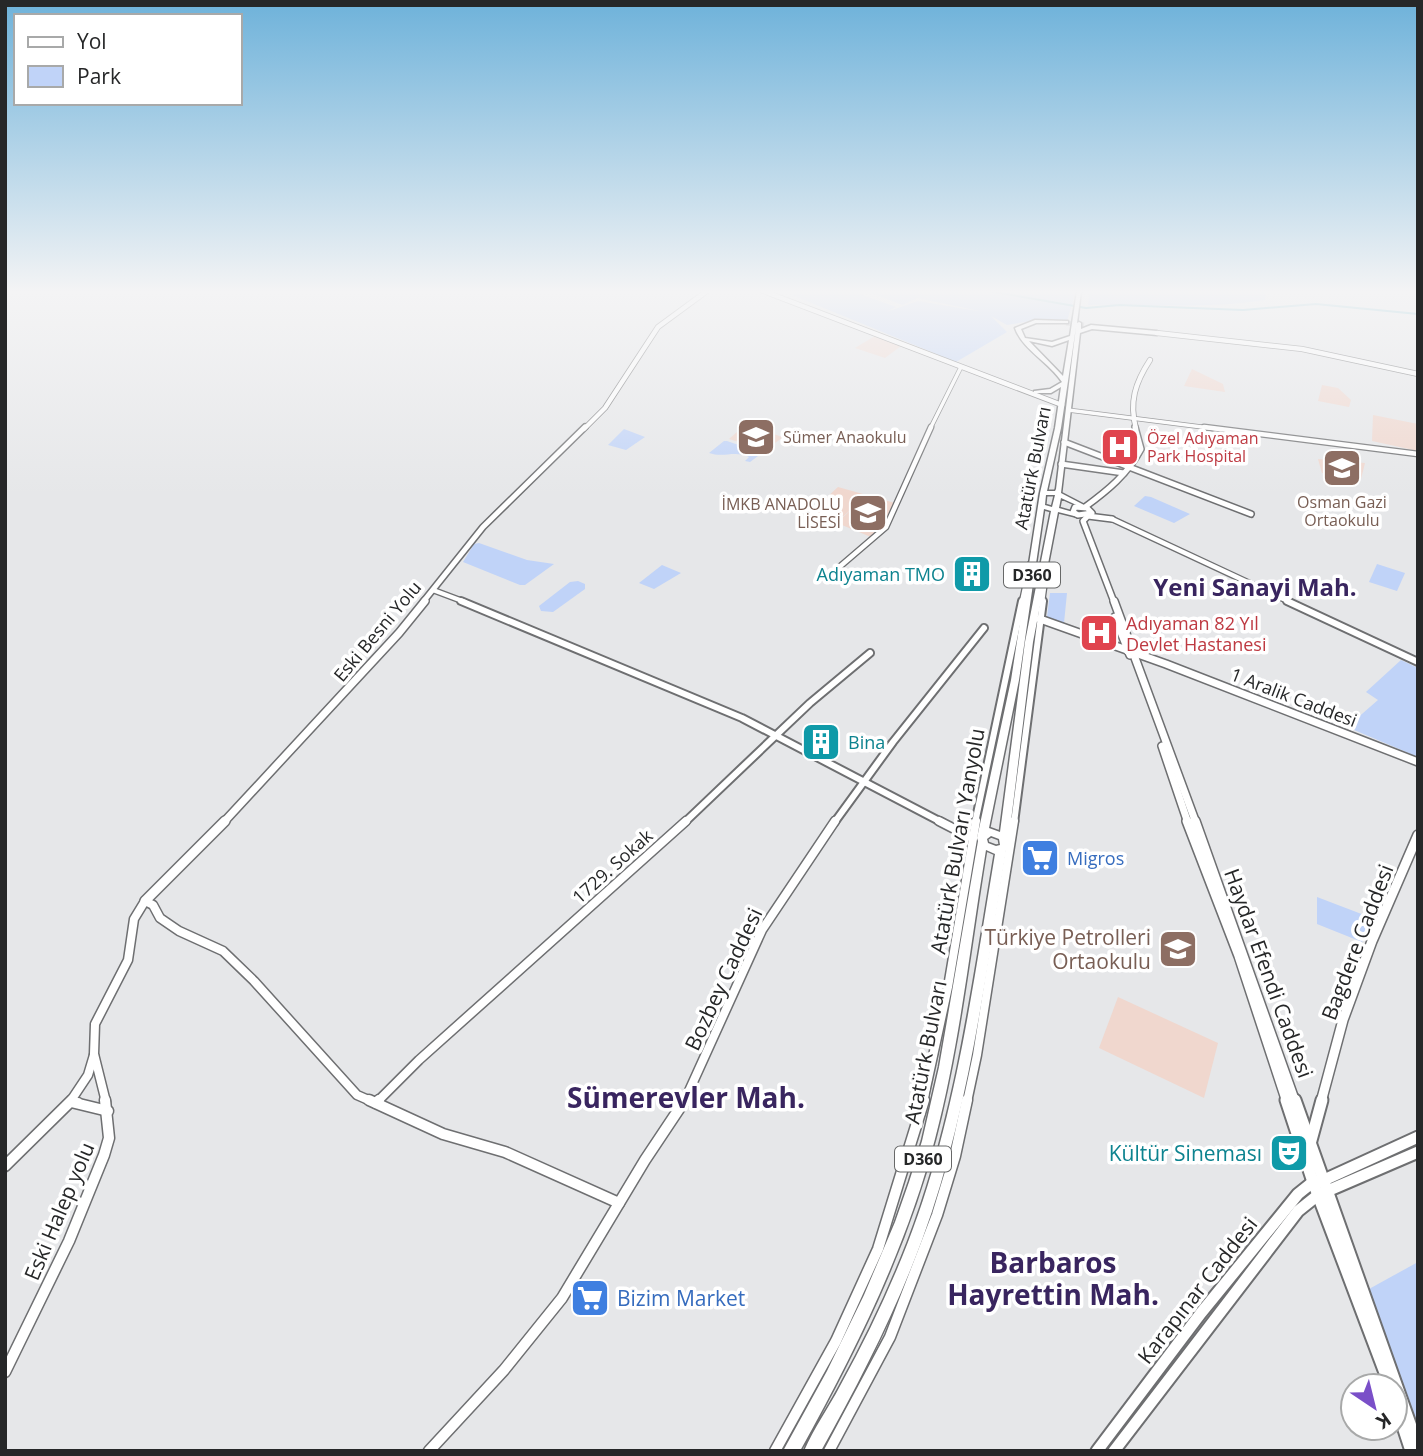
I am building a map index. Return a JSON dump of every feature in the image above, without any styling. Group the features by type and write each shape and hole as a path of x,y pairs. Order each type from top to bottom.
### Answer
{"highway":[{"path":"1036,392 1051,391 1065,383 1054,365 1047,359"},
{"name":"Atatürk Bulvarı","path":"812,1451 881,1320 927,1209 946,1143 966,1052 1003,843 1029,642 1058,495 1064,442 1065,383 1069,359"},
{"name":"Atatürk Bulvarı","path":"1036,542 1043,493 1064,405 1070,359"},
{"path":"1043,493 1058,495 1084,511"},
{"path":"1041,506 1055,510 1084,511"},
{"path":"993,832 1003,843 992,850 979,839 993,832"},
{"name":"Atatürk Bulvarı","path":"791,1451 866,1310 909,1202 929,1138 949,1048 979,839"}],"main road":[{"name":"Eski Besni Yolu","path":"145,901 285,758 399,633 483,527 605,408 636,359"},
{"path":"942,359 1036,392 1064,405"},
{"path":"1351,359 1418,373"},
{"path":"1112,519 1084,511 1126,470 1141,449 1131,403 1133,386 1150,360"},
{"path":"947,361 1064,405"},
{"path":"1064,442 1126,470 1251,514"},
{"path":"1061,464 1126,470"},
{"name":"Haydar Efendi Caddesi","path":"1084,511 1083,522 1310,1144 1318,1181"},
{"name":"1 Aralik Caddesi","path":"1040,618 1418,762"},
{"name":"Haydar Efendi Caddesi","path":"1130,652 1185,816 1418,1446"},
{"name":"Bagdere Caddesi","path":"1310,1144 1346,1012 1372,941 1418,835"},
{"name":"Karapınar Caddesi","path":"1097,1451 1209,1302 1288,1205 1318,1181 1418,1137"},
{"name":"Karapınar Caddesi","path":"1114,1451 1298,1211 1323,1194 1418,1152"},
{"name":"Haydar Efendi Caddesi","path":"1323,1194 1385,1372"}],"street":[{"path":"830,575 886,527 943,400 961,367"},
{"path":"1064,405 1134,418 1418,454"},
{"path":"1112,519 1418,662"},
{"name":"Atatürk Bulvarı Yanyolu","path":"775,1451 836,1341 878,1249 897,1196 933,1066 1036,542"},
{"path":"829,1451 894,1326 937,1215 955,1156 977,1055 1009,863 1048,544"},
{"path":"433,590 504,617 742,718 774,737 979,839"},
{"name":"Bozbey Caddesi","path":"429,1451 552,1314 684,1102 762,930 807,859 863,782 984,628"},
{"name":"1729. Sokak","path":"376,1103 411,1067 870,653"},
{"path":"145,901 153,905 160,918 179,932 223,951 254,981 357,1095 443,1134 505,1153 619,1203"},
{"name":"Eski Halep yolu","path":"5,1372 92,1188 108,1138 108,1111 94,1054 95,1024 128,960 134,919 145,901"},
{"path":"5,1166 83,1086 94,1054"},
{"path":"69,1102 88,1102 108,1111"}],"shaded area":[{"path":"1192,369 1223,384 1225,392 1184,386"},
{"path":"1322,385 1338,388 1351,400 1349,407 1318,401"},
{"path":"1373,415 1418,424 1418,451 1372,441"},
{"name":"Sümer Anaokulu","path":"746,424 782,438 765,450 729,439"},
{"name":"Özel Adıyaman Park Hospital","path":"1107,433 1133,437 1136,453 1126,466 1105,457"},
{"name":"Osman Gazi Ortaokulu","path":"1318,459 1365,463 1361,479 1322,473"},
{"path":"838,487 895,503 881,527 871,537 837,523 859,502 836,523 811,512"},
{"path":"1118,997 1218,1043 1204,1098 1099,1048"}],"green space":[{"path":"624,429 645,437 626,450 608,445"},
{"path":"724,441 762,453 750,462 745,461 749,457 744,455 709,453"},
{"path":"1145,496 1190,514 1174,523 1134,506"},
{"path":"479,543 527,560 554,564 525,585 520,585 463,562 474,544"},
{"path":"1377,564 1405,573 1397,591 1369,582"},
{"path":"662,565 681,573 654,589 639,583"},
{"path":"570,582 585,584 585,589 553,612 541,611 539,606"},
{"path":"1050,593 1067,593 1064,623 1047,617"},
{"path":"1401,660 1418,668 1418,757 1347,727 1378,700 1366,692"},
{"path":"1317,897 1372,918 1362,942 1317,924"},
{"path":"1418,1262 1418,1427 1409,1402 1409,1372 1398,1372 1369,1289"}],"place":[{"name":"Sümer Anaokulu","path":"756,437"},
{"name":"Özel Adıyaman Park Hospital","path":"1120,447"},
{"name":"Osman Gazi Ortaokulu","path":"1342,468"},
{"name":"İMKB ANADOLU LİSESİ","path":"868,513"},
{"name":"Adıyaman TMO","path":"972,574"},
{"name":"Adıyaman 82 Yıl Devlet Hastanesi","path":"1099,633"},
{"name":"Bina","path":"821,742"},
{"name":"Migros","path":"1040,858"},
{"name":"Türkiye Petrolleri Ortaokulu","path":"1178,949"},
{"name":"Kültür Sineması","path":"1289,1153"},
{"name":"Bizim Market","path":"590,1298"}],"district":[{"name":"Yeni Sanayi Mah.","path":"1255,586"},
{"name":"Sümerevler Mah.","path":"686,1097"},
{"name":"Barbaros Hayrettin Mah.","path":"1053,1278"}]}
